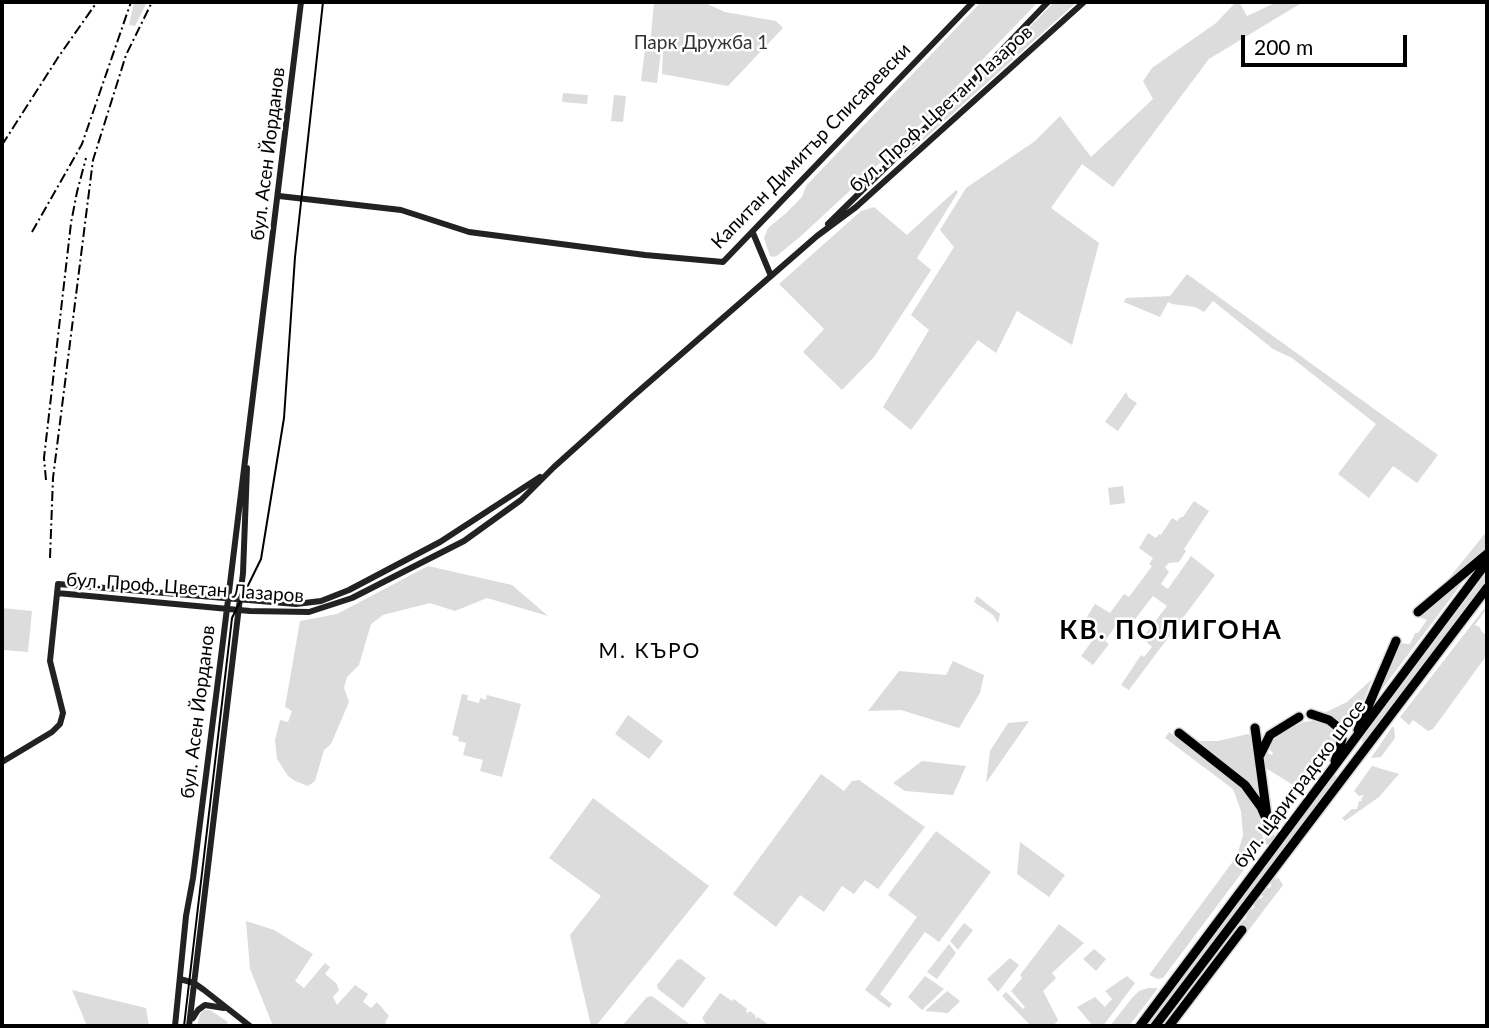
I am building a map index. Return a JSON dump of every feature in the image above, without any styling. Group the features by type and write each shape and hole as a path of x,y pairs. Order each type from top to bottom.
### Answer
{"highway":[{"path":"1418,612 1487,554"},
{"name":"бул. Цариградско шосе","path":"1140,1026 1487,562"},
{"name":"бул. Цариградско шосе","path":"1155,1026 1487,588"},
{"path":"1351,744 1396,642"},
{"path":"1311,714 1332,721 1340,732 1341,746 1331,772"},
{"path":"1259,760 1261,748 1270,735 1298,718"},
{"path":"1179,733 1245,785 1261,807 1268,827 1255,729"},
{"path":"1169,1026 1242,930"}],"main road":[{"name":"бул. Асен Йорданов","path":"175,1026 186,916 249,435 301,2"},
{"name":"Капитан Димитър Списаревски","path":"279,196 401,210 469,232 717,263 728,259 973,2"},
{"name":"бул. Проф. Цветан Лазаров","path":"817,236 850,200 941,114 1048,2"},
{"name":"бул. Проф. Цветан Лазаров","path":"57,593 238,611 309,612 352,598 464,541 521,500 554,467 817,236 856,207 1084,2"},
{"path":"753,233 771,276"},
{"name":"бул. Асен Йорданов","path":"190,1026 243,573 249,435"},
{"name":"бул. Проф. Цветан Лазаров","path":"2,762 52,732 60,724 63,713 50,662 58,584 296,604 332,597 458,532 554,467"},
{"path":"180,979 194,983 250,1026"},
{"path":"190,1026 195,1013 205,1005 229,1010"}],"green space":[{"path":"134,2 147,2 135,26 129,25"},
{"name":"Парк Дружба 1","path":"654,2 703,2 725,12 776,21 783,28 728,86 662,74 663,49 650,46"},
{"path":"981,2 1038,2 910,135 801,236 778,255 770,256 764,238 768,228 802,197 806,186"},
{"path":"1054,2 1077,2 901,160 959,101"},
{"path":"1239,2 1247,16 1277,2 1303,2 1209,59 1113,187 1082,164 1051,208 1099,243 1072,345 1017,311 996,353 978,340 911,430 883,407 929,330 911,315 954,247 940,230 966,188 1035,141 1060,116 1091,157 1153,99 1143,81 1152,68 1216,23"},
{"path":"645,49 661,51 657,83 641,81"},
{"path":"563,93 588,95 587,104 562,102"},
{"path":"614,95 626,96 623,122 611,121"},
{"path":"956,190 958,192 917,258 931,270 874,357 842,390 803,352 824,329 779,284 861,211 874,207 907,235"},
{"path":"1187,274 1438,455 1417,483 1393,466 1369,498 1338,474 1376,424 1292,358 1273,349 1213,301 1204,312 1195,307 1168,302 1160,317 1124,302 1126,298 1170,296"},
{"path":"1126,392 1129,398 1137,403 1118,431 1105,422"},
{"path":"1123,486 1125,503 1110,505 1108,488"},
{"path":"1194,501 1209,511 1184,549 1186,551 1179,562 1169,563 1165,567 1169,572 1161,584 1168,589 1191,556 1215,575 1129,690 1121,685 1141,655 1144,657 1152,647 1142,638 1167,606 1153,596 1128,628 1119,621 1105,641 1109,644 1093,665 1081,656 1098,633 1094,630 1092,634 1087,630 1091,624 1085,620 1095,604 1110,613 1124,594 1129,597 1152,566 1149,564 1153,558 1139,548 1148,533 1156,538 1161,535 1172,518 1177,521 1183,517"},
{"path":"1487,531 1487,549 1482,556 1437,593"},
{"path":"428,566 512,585 548,616 487,598 455,611 430,603 383,615 371,624 359,665 347,677 344,688 349,702 331,744 324,750 315,781 308,786 295,781 288,776 277,759 275,740 280,720 288,722 292,711 285,707 300,621 337,614"},
{"path":"1487,572 1487,579 1365,742 1362,742 1362,739"},
{"path":"1469,574 1370,705 1399,643 1410,644 1415,633 1418,633 1427,620 1419,617"},
{"path":"977,596 1000,614 998,623 993,615 974,602"},
{"path":"1487,605 1475,625 1487,636 1487,655 1433,729 1428,731 1413,720 1409,725 1400,717"},
{"path":"2,608 32,611 28,652 2,650"},
{"path":"953,661 984,675 980,693 959,728 901,710 868,711 899,671 946,675"},
{"path":"1372,679 1357,718 1345,737 1322,714 1347,702"},
{"path":"462,694 468,695 467,700 479,703 480,698 486,700 487,695 521,704 502,777 480,771 483,760 463,755 466,743 458,741 459,737 452,735"},
{"path":"628,715 663,741 649,759 615,734"},
{"path":"1321,720 1333,728 1337,743 1323,765 1318,761 1298,788 1264,767 1265,752 1272,755 1273,753 1268,748 1275,735 1304,722"},
{"path":"1029,721 986,783 990,751 1008,723"},
{"path":"1392,727 1395,738 1381,757 1371,758"},
{"path":"1169,732 1240,785 1258,809 1264,843 1163,978 1158,979 1149,975 1237,856 1243,835 1241,811 1233,789 1165,738"},
{"path":"1248,734 1252,737 1259,798 1194,741 1218,741"},
{"path":"922,761 966,766 953,795 905,791 893,783"},
{"path":"1372,766 1399,774 1379,797 1345,821 1342,818 1352,809 1357,809 1359,801 1362,801 1364,795 1359,796 1354,791"},
{"path":"821,774 844,791 852,781 859,780 925,827 878,889 865,880 854,894 842,886 824,912 800,895 776,927 733,894"},
{"path":"1335,775 1338,778 1149,1026 1146,1026"},
{"path":"593,798 709,886 596,1026 591,1026 570,935 601,896 549,858"},
{"path":"936,831 991,872 939,942 925,932 880,994 892,1004 889,1008 865,990 917,917 888,895"},
{"path":"1020,842 1065,875 1049,897 1017,874"},
{"path":"1278,877 1283,885 1176,1026 1172,1026 1168,1021 1165,1026 1161,1026"},
{"path":"246,921 274,930 313,954 295,981 304,988 325,963 330,967 325,974 336,983 339,990 333,997 337,1005 355,985 368,994 363,1002 371,1008 377,1002 389,1016 385,1022 388,1026 273,1026 250,969"},
{"path":"964,923 973,930 958,950 950,941"},
{"path":"1059,924 1084,943 1052,973 1056,978 1043,991 1058,1020 1053,1026 1031,1026 1002,996 1006,992 1023,1009 1025,1007 1011,991"},
{"path":"949,944 956,953 937,979 927,972"},
{"path":"1094,949 1106,959 1096,971 1083,959"},
{"path":"1010,958 1019,965 998,992 987,979"},
{"path":"681,959 706,978 683,1008 658,989 657,985 677,960"},
{"path":"925,976 944,989 922,1010 908,997"},
{"path":"1127,976 1135,983 1103,1026 1093,1026 1077,1007 1095,997 1105,1007 1112,999 1105,991"},
{"path":"1158,988 1129,1026 1110,1026 1139,991"},
{"path":"72,990 146,1008 149,1026 87,1026"},
{"path":"947,991 960,1001 948,1013 925,1011"},
{"path":"720,993 732,1001 734,999 747,1009 746,1012 750,1011 756,1016 755,1019 758,1017 770,1026 707,1026 702,1018"},
{"path":"652,996 692,1026 622,1026 647,997"},
{"path":"204,1010 210,1010 228,1022 225,1026 197,1026"}],"tunnel":[{"path":"1242,930 1264,898 1271,880 1273,863 1269,831"}],"tram line":[{"path":"184,1026 232,618 261,559 284,418 295,257 323,2"}],"railway":[{"path":"2,145 97,2"},
{"path":"32,232 82,144 131,2"},
{"path":"50,558 53,478 93,160 126,55 152,2"},
{"path":"46,480 44,458 71,223 86,158"}],"district":[{"name":"КВ. ПОЛИГОНА","path":"1171,631"},
{"name":"М. КЪРО","path":"650,651"}]}
